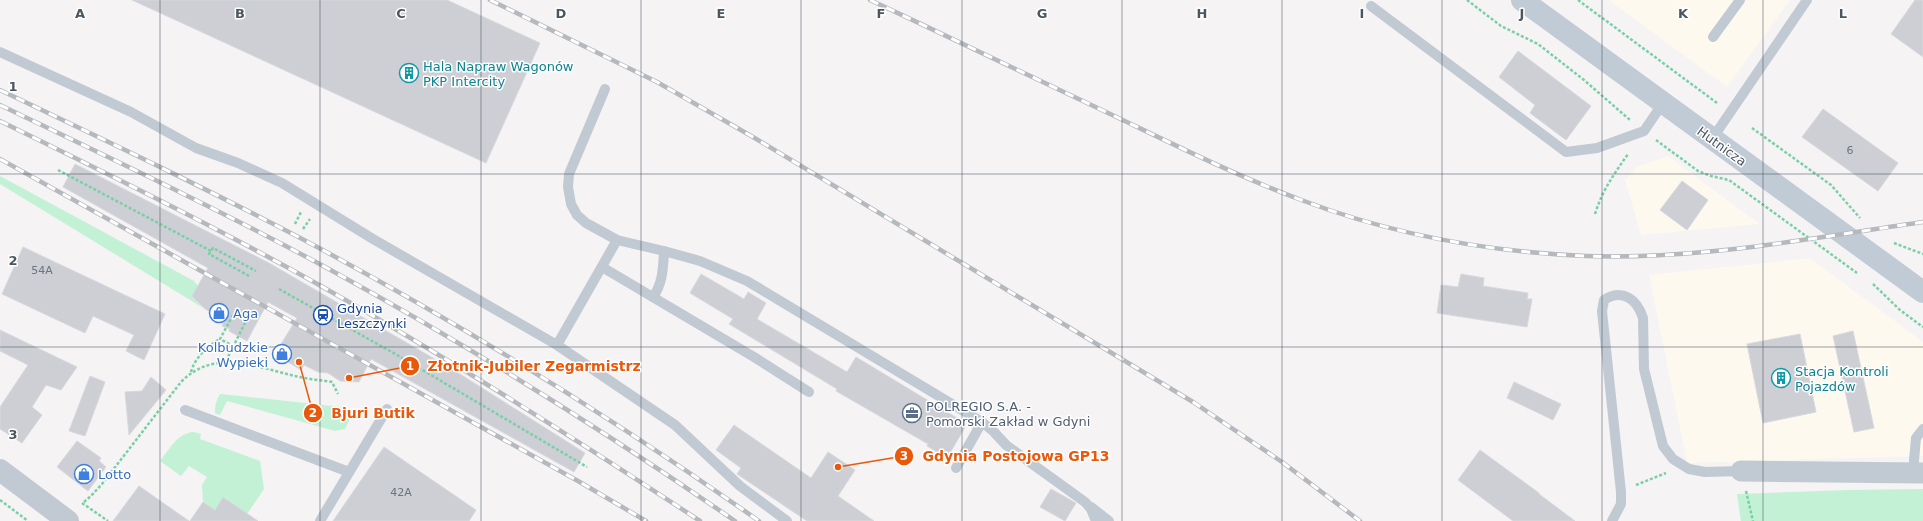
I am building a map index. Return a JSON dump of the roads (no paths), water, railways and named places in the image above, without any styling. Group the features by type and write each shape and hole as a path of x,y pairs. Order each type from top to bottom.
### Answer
{"main road":[{"name":"Hutnicza","path":"1522,0 1923,292"}],"street":[{"path":"0,470 68,521"},
{"path":"1741,471 1918,473"}],"lane":[{"path":"1713,37 1740,0"},
{"path":"1712,139 1807,0"},
{"path":"1371,6 1566,152 1597,148 1644,131 1663,103"},
{"path":"0,52 131,112 196,148 238,163 282,183 378,242 557,345 675,425 740,486 787,521"},
{"path":"605,89 574,158 569,174 569,198 577,215 586,223 617,240 700,261 747,281 982,422 1006,445 1109,521"},
{"path":"557,345 617,240"},
{"path":"652,297 659,289 662,276 664,251"},
{"path":"602,267 754,357 809,392"},
{"path":"1612,521 1621,504 1621,492 1602,311 1604,300 1609,296 1622,294 1627,296 1633,299 1641,311 1644,369 1661,438 1668,452 1684,466 1695,470 1705,472 1741,471"},
{"path":"320,521 387,409"},
{"path":"185,410 349,472"},
{"path":"956,468 982,422"},
{"path":"1918,473 1916,438 1923,429"},
{"path":"1085,502 1091,509 1096,521"}],"railway":[{"path":"490,0 657,82 753,137 1193,402 1282,462 1360,521"},
{"path":"870,0 1179,147 1254,181 1338,213 1407,232 1443,240 1478,246 1550,254 1586,256 1671,255 1797,241 1923,222"},
{"path":"0,90 240,207 376,279 488,344 597,412 759,521"},
{"path":"0,105 165,185 327,268 380,297 432,327 585,421 735,521"},
{"path":"0,121 202,222 321,286 512,400 700,521"},
{"path":"0,159 578,481 646,521"}],"place":[{"name":"Hala Napraw Wagonów PKP Intercity","path":"409,73"},
{"name":"Aga","path":"219,313"},
{"name":"Gdynia Leszczynki","path":"323,315"},
{"name":"Kolbudzkie Wypieki","path":"282,354"},
{"name":"Bjuri Butik","path":"299,362"},
{"name":"Złotnik-Jubiler Zegarmistrz","path":"349,378"},
{"name":"Stacja Kontroli Pojazdów","path":"1781,378"},
{"name":"POLREGIO S.A. - Pomorski Zakład w Gdyni","path":"912,413"},
{"name":"Gdynia Postojowa GP13","path":"838,467"},
{"name":"Lotto","path":"84,474"}]}
